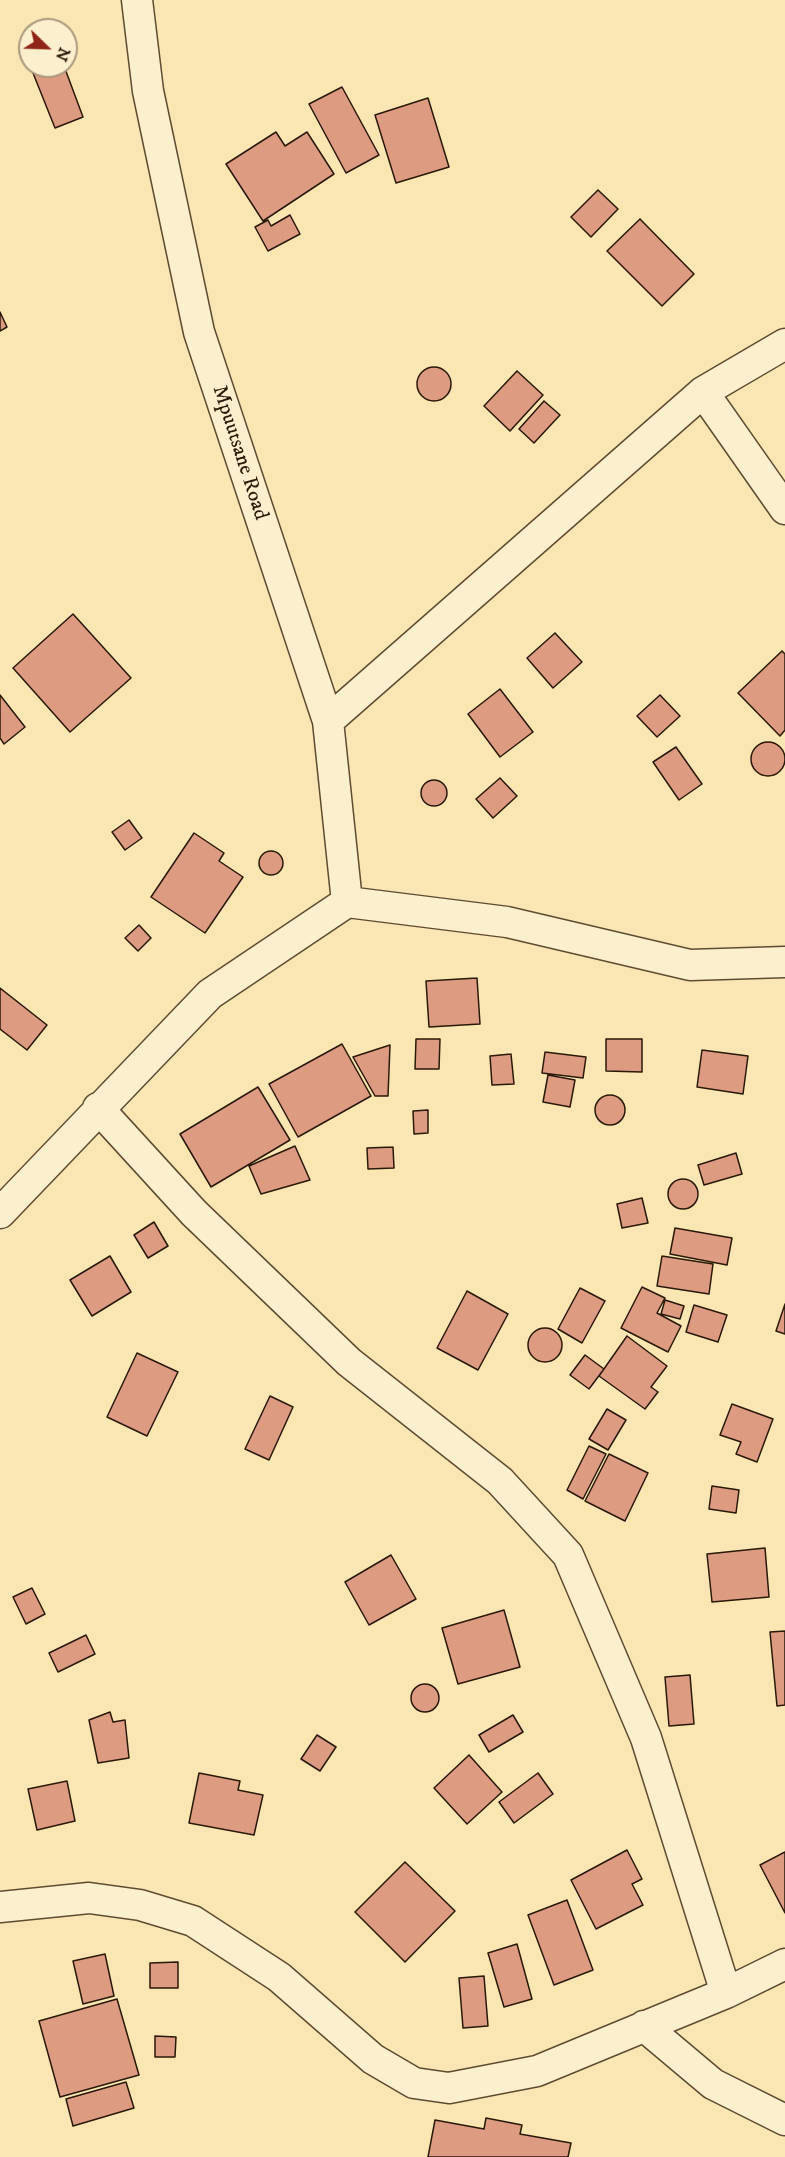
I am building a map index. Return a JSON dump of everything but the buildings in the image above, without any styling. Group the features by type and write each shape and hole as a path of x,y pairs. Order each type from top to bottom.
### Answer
{"street":[{"name":"Mpuutsane Road","path":"136,0 148,91 199,332 328,721 347,902"},
{"path":"328,721 703,392 785,344"},
{"path":"703,392 785,509"},
{"path":"0,1213 98,1108 210,994 347,902 507,922 690,964 785,962"},
{"path":"98,1108 194,1213 349,1362 500,1480 568,1555 646,1738 726,1992"},
{"path":"0,1907 89,1898 140,1905 193,1921 279,1977 373,2058 414,2083 449,2088 537,2071 726,1992 785,1964"},
{"path":"644,2026 713,2084 785,2120"}]}
